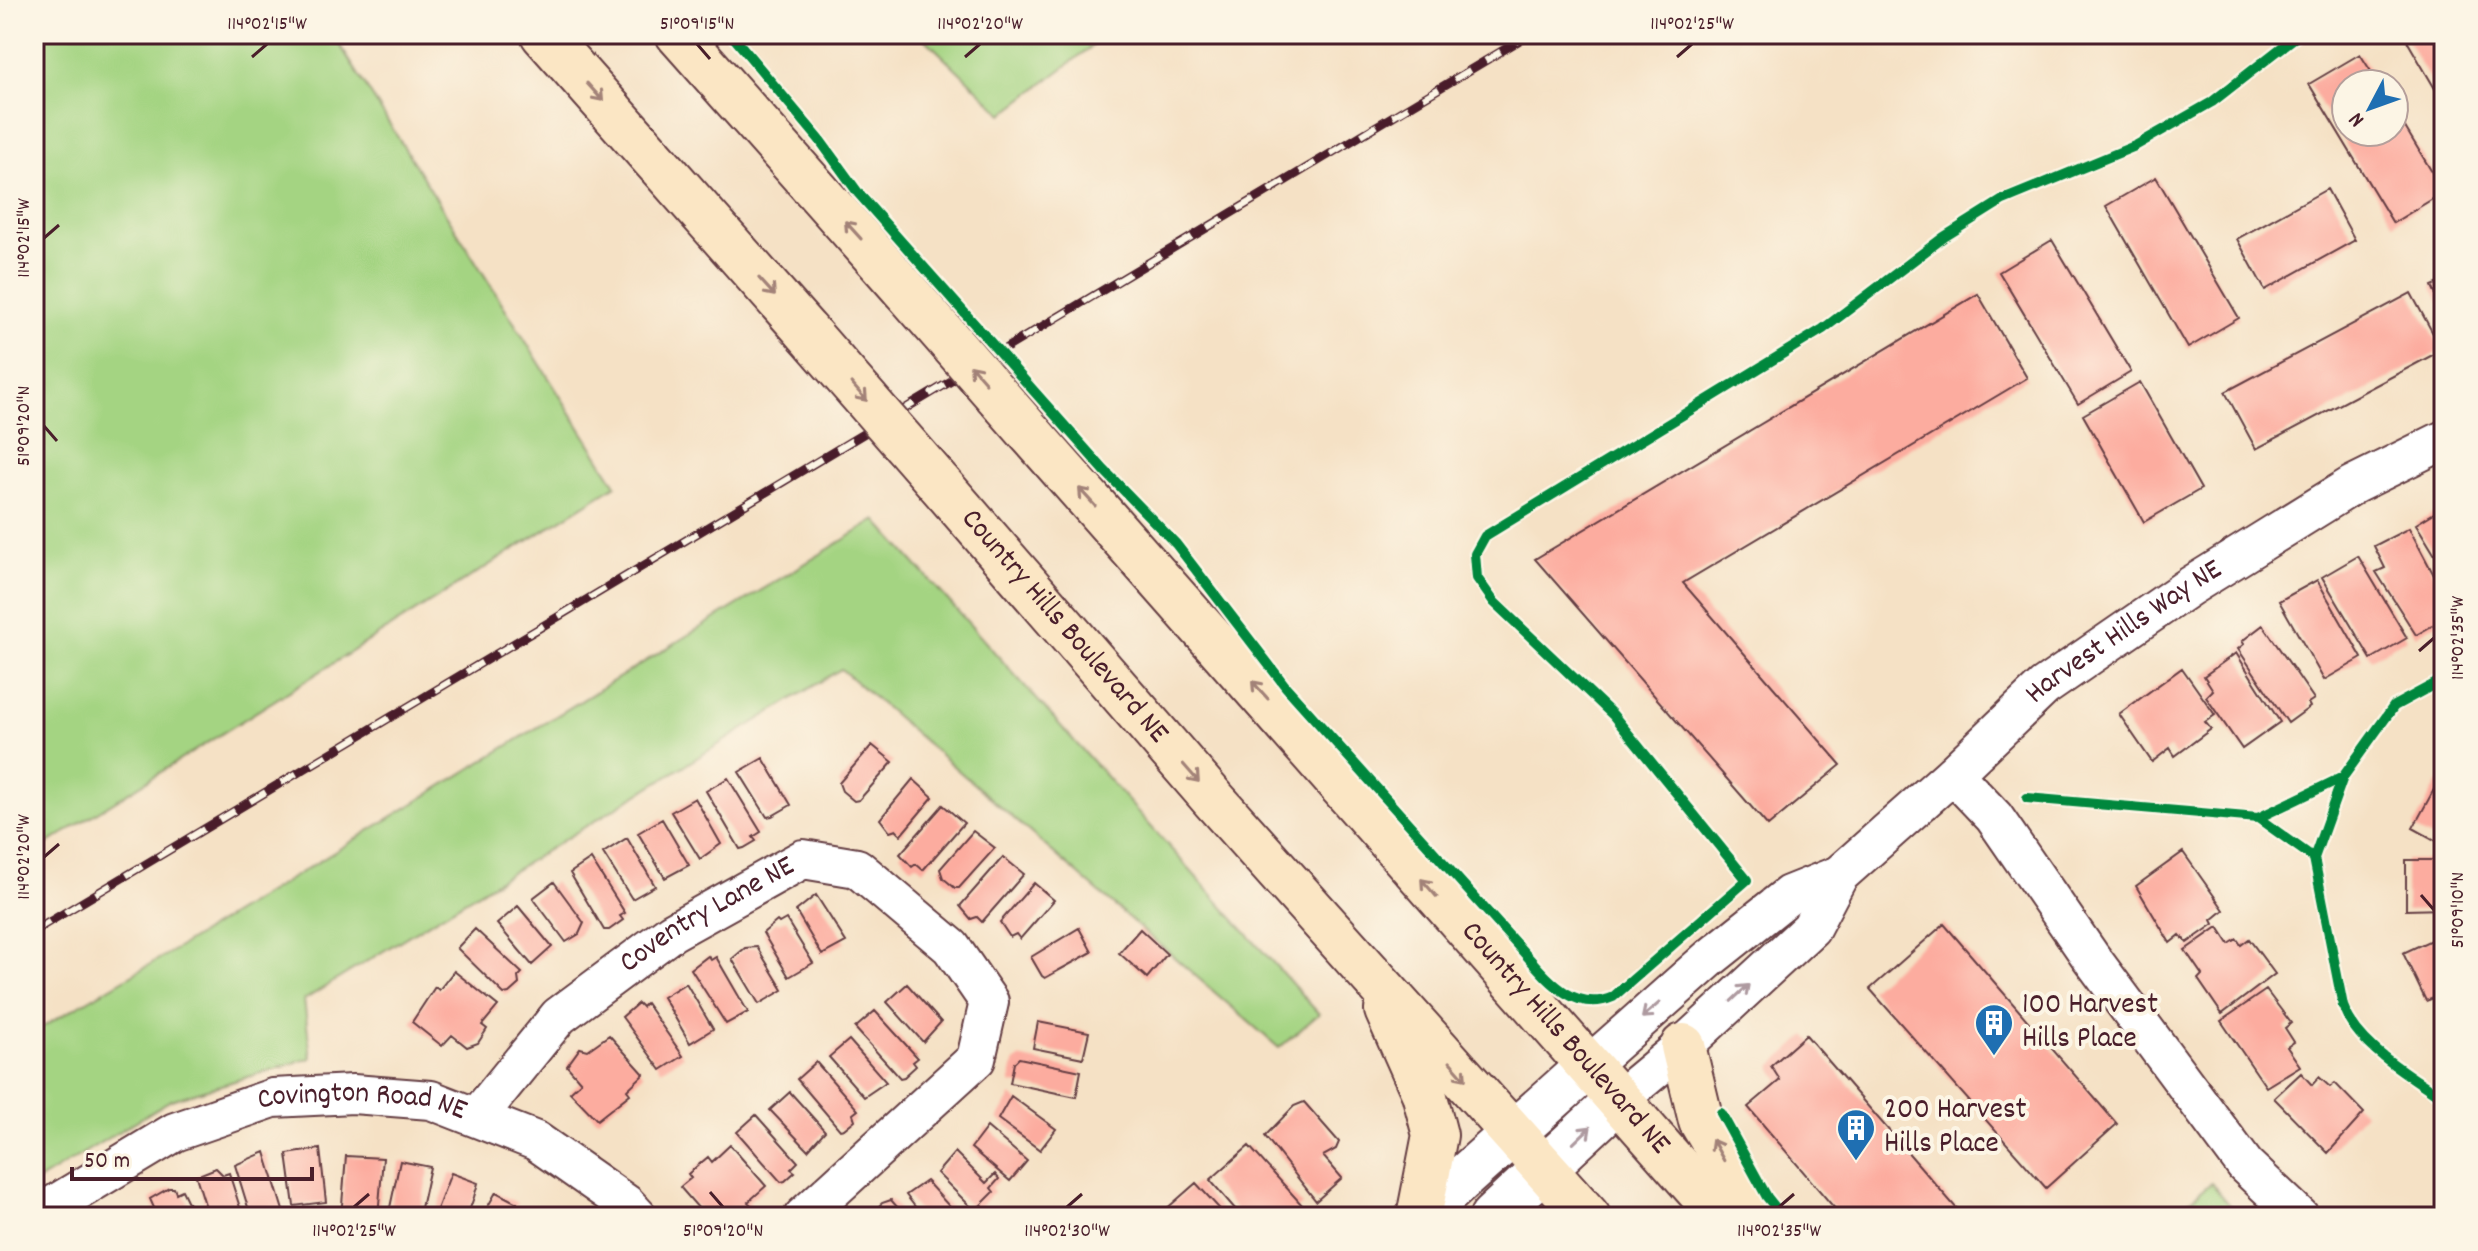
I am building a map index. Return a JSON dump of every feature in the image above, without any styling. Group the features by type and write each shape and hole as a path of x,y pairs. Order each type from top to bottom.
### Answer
{"main road":[{"name":"Country Hills Boulevard NE","path":"543,34 1214,800 1588,1217"},
{"name":"Country Hills Boulevard NE","path":"678,34 1274,706 1586,1068 1722,1217"},
{"path":"1370,972 1424,1093 1435,1135 1419,1217"},
{"path":"1683,1046 1701,1121 1758,1217"}],"street":[{"name":"Harvest Hills Way NE","path":"1586,1068 1710,958 1789,895 1839,875 1953,774 2044,687 2189,587 2353,485 2444,440"},
{"path":"1953,774 1994,817 2116,992 2228,1144 2245,1165 2300,1217"},
{"name":"Coventry Lane NE","path":"477,1117 559,1016 672,932 803,859 857,868 951,947 989,1002 976,1059 803,1217"},
{"name":"Harvest Hills Way NE","path":"1618,1100 1683,1046 1811,928 1839,875"},
{"path":"1419,1217 1586,1068"},
{"name":"Covington Road NE","path":"34,1217 83,1204 175,1132 273,1098 353,1094 431,1100 536,1141 626,1204 638,1217"},
{"path":"1492,1217 1547,1170 1618,1100"}],"green space":[{"path":"34,34 333,34 616,485 34,852"},
{"path":"920,34 1108,34 1003,114"},
{"path":"876,520 1319,1014 1279,1048 841,669 304,1000 311,1058 171,1100 34,1183 34,1032 176,949"},
{"path":"2211,1183 2240,1217 2180,1217 2176,1212"}],"building":[{"path":"2403,34 2444,34 2444,104"},
{"path":"2360,54 2369,68 2336,68"},
{"path":"2330,72 2330,119 2309,84"},
{"path":"2410,136 2444,192 2393,223 2348,148 2410,148"},
{"path":"2156,177 2239,318 2188,348 2106,206"},
{"path":"2327,189 2355,240 2265,290 2237,239"},
{"path":"2052,240 2131,372 2078,404 1999,272"},
{"path":"2444,281 2444,313 2432,286"},
{"path":"2411,293 2442,350 2256,449 2225,392"},
{"path":"1978,294 2027,378 1683,583 1841,765 1768,826 1535,559"},
{"path":"2140,382 2201,489 2144,522 2083,415"},
{"path":"2444,507 2444,570 2416,524"},
{"path":"2409,528 2444,594 2444,619 2416,635 2376,572 2385,568 2374,546"},
{"path":"2358,556 2407,638 2371,659 2322,577"},
{"path":"2317,580 2362,658 2324,680 2279,601"},
{"path":"2263,625 2314,699 2308,703 2310,707 2288,723 2238,649 2244,644 2242,641"},
{"path":"2236,653 2280,722 2242,749 2206,697 2213,690 2204,676"},
{"path":"2182,668 2215,715 2205,722 2211,729 2175,756 2170,748 2152,762 2119,714"},
{"path":"872,745 893,762 859,800 854,801 842,791 839,783"},
{"path":"763,758 791,805 767,817 739,772"},
{"path":"728,778 761,832 753,837 756,841 740,849 706,791"},
{"path":"913,779 933,797 901,835 896,830 890,832 880,819"},
{"path":"2438,782 2444,785 2444,845 2413,828"},
{"path":"695,798 721,844 700,859 671,812"},
{"path":"943,805 964,823 923,870 916,864 912,867 900,854"},
{"path":"662,819 689,865 665,878 638,833"},
{"path":"973,831 995,848 959,888 955,888 943,878 940,869"},
{"path":"627,838 655,886 632,899 603,853"},
{"path":"2183,852 2224,910 2212,920 2214,924 2187,943 2180,935 2170,943 2136,886"},
{"path":"1003,857 1024,874 982,922 977,917 971,919 960,906"},
{"path":"591,859 625,913 620,916 623,920 609,930 604,930 570,873"},
{"path":"2406,860 2444,860 2444,909 2406,910"},
{"path":"554,882 584,923 579,934 566,942 533,898"},
{"path":"1034,883 1054,900 1020,939 1016,934 1010,937 1000,922"},
{"path":"816,895 846,942 822,955 796,911"},
{"path":"518,906 552,947 532,965 497,924"},
{"path":"786,919 813,963 789,977 763,933 777,921"},
{"name":"100 Harvest Hills Place","path":"1944,924 2117,1124 2046,1188 1870,989"},
{"path":"2218,927 2229,944 2237,939 2241,945 2249,939 2275,974 2222,1014 2198,979 2202,975 2185,950"},
{"path":"1079,928 1092,952 1045,978 1042,976 1031,957"},
{"path":"475,929 522,973 518,977 519,984 509,993 504,994 457,948"},
{"path":"1140,929 1167,954 1147,978 1119,953"},
{"path":"2444,934 2444,994 2426,1001 2403,953"},
{"path":"757,947 783,990 759,1004 732,959 745,948"},
{"path":"708,956 711,960 716,957 748,1012 726,1024 691,969"},
{"path":"454,971 498,1006 482,1025 487,1029 478,1043 467,1047 452,1035 442,1046 412,1022 435,987 439,990"},
{"path":"686,983 713,1029 690,1043 663,997"},
{"path":"907,984 941,1022 923,1042 887,1002"},
{"path":"2266,990 2291,1023 2285,1028 2294,1042 2287,1047 2300,1066 2266,1087 2221,1021"},
{"path":"638,1003 642,1007 646,1003 683,1056 661,1070 622,1017"},
{"path":"875,1011 918,1058 913,1062 916,1066 904,1077 900,1078 855,1028"},
{"path":"1038,1022 1089,1032 1083,1058 1033,1048"},
{"path":"609,1035 644,1074 627,1090 630,1094 597,1120 570,1092 581,1082 567,1066 580,1048 588,1050"},
{"name":"200 Harvest Hills Place","path":"1806,1035 1964,1217 1842,1217 1748,1107 1780,1080 1771,1066"},
{"path":"849,1040 886,1082 864,1097 829,1057"},
{"path":"1019,1058 1081,1071 1076,1097 1010,1083 1014,1063"},
{"path":"816,1062 858,1110 853,1114 855,1120 844,1129 840,1130 797,1079"},
{"path":"2301,1073 2312,1085 2319,1077 2330,1087 2335,1083 2364,1113 2328,1153 2274,1098"},
{"path":"790,1092 825,1131 808,1150 770,1110"},
{"path":"1011,1096 1056,1129 1040,1150 998,1119"},
{"path":"1304,1102 1339,1142 1336,1149 1323,1156 1342,1178 1316,1201 1265,1136 1294,1106"},
{"path":"756,1115 798,1162 791,1169 795,1172 785,1181 781,1182 737,1132"},
{"path":"987,1127 1027,1161 1010,1181 971,1148"},
{"path":"730,1145 766,1186 748,1202 752,1206 744,1217 725,1217 717,1207 705,1216 680,1187 691,1178 688,1174 708,1157 712,1162"},
{"path":"1249,1146 1302,1205 1289,1217 1242,1217 1210,1180"},
{"path":"320,1149 326,1202 294,1206 287,1154"},
{"path":"265,1152 285,1217 251,1217 235,1165"},
{"path":"955,1152 986,1183 995,1174 999,1179 991,1188 994,1192 975,1211 937,1173"},
{"path":"346,1156 383,1158 378,1216 341,1217"},
{"path":"400,1161 430,1167 419,1217 388,1217"},
{"path":"216,1168 223,1175 229,1173 243,1217 209,1217 196,1176"},
{"path":"451,1173 478,1183 467,1217 434,1217"},
{"path":"926,1181 959,1217 923,1217 906,1195"},
{"path":"1196,1183 1227,1217 1157,1217 1172,1204"},
{"path":"174,1188 176,1193 182,1190 195,1217 158,1217 150,1199"},
{"path":"496,1192 517,1203 514,1209 524,1217 482,1217"},
{"path":"891,1200 906,1217 868,1217 882,1203"}],"railway":[{"path":"34,931 1530,34"}],"cycle path":[{"path":"731,34 819,139 859,194 1104,470 1176,544 1286,687 1545,976 1565,992 1587,1001 1613,997 1747,880 1613,715 1494,602 1477,578 1475,554 1485,536 1823,329 1944,237 2003,200 2135,146 2212,102 2299,34"},
{"path":"2343,777 2394,706 2444,679"},
{"path":"2027,798 2258,818 2314,858 2343,777 2258,818"},
{"path":"2314,858 2343,1006 2350,1021 2372,1047 2444,1099"},
{"path":"1721,1113 1767,1197 1783,1217"}],"place":[{"name":"100 Harvest Hills Place","path":"1994,1057"},
{"name":"200 Harvest Hills Place","path":"1856,1162"}]}
